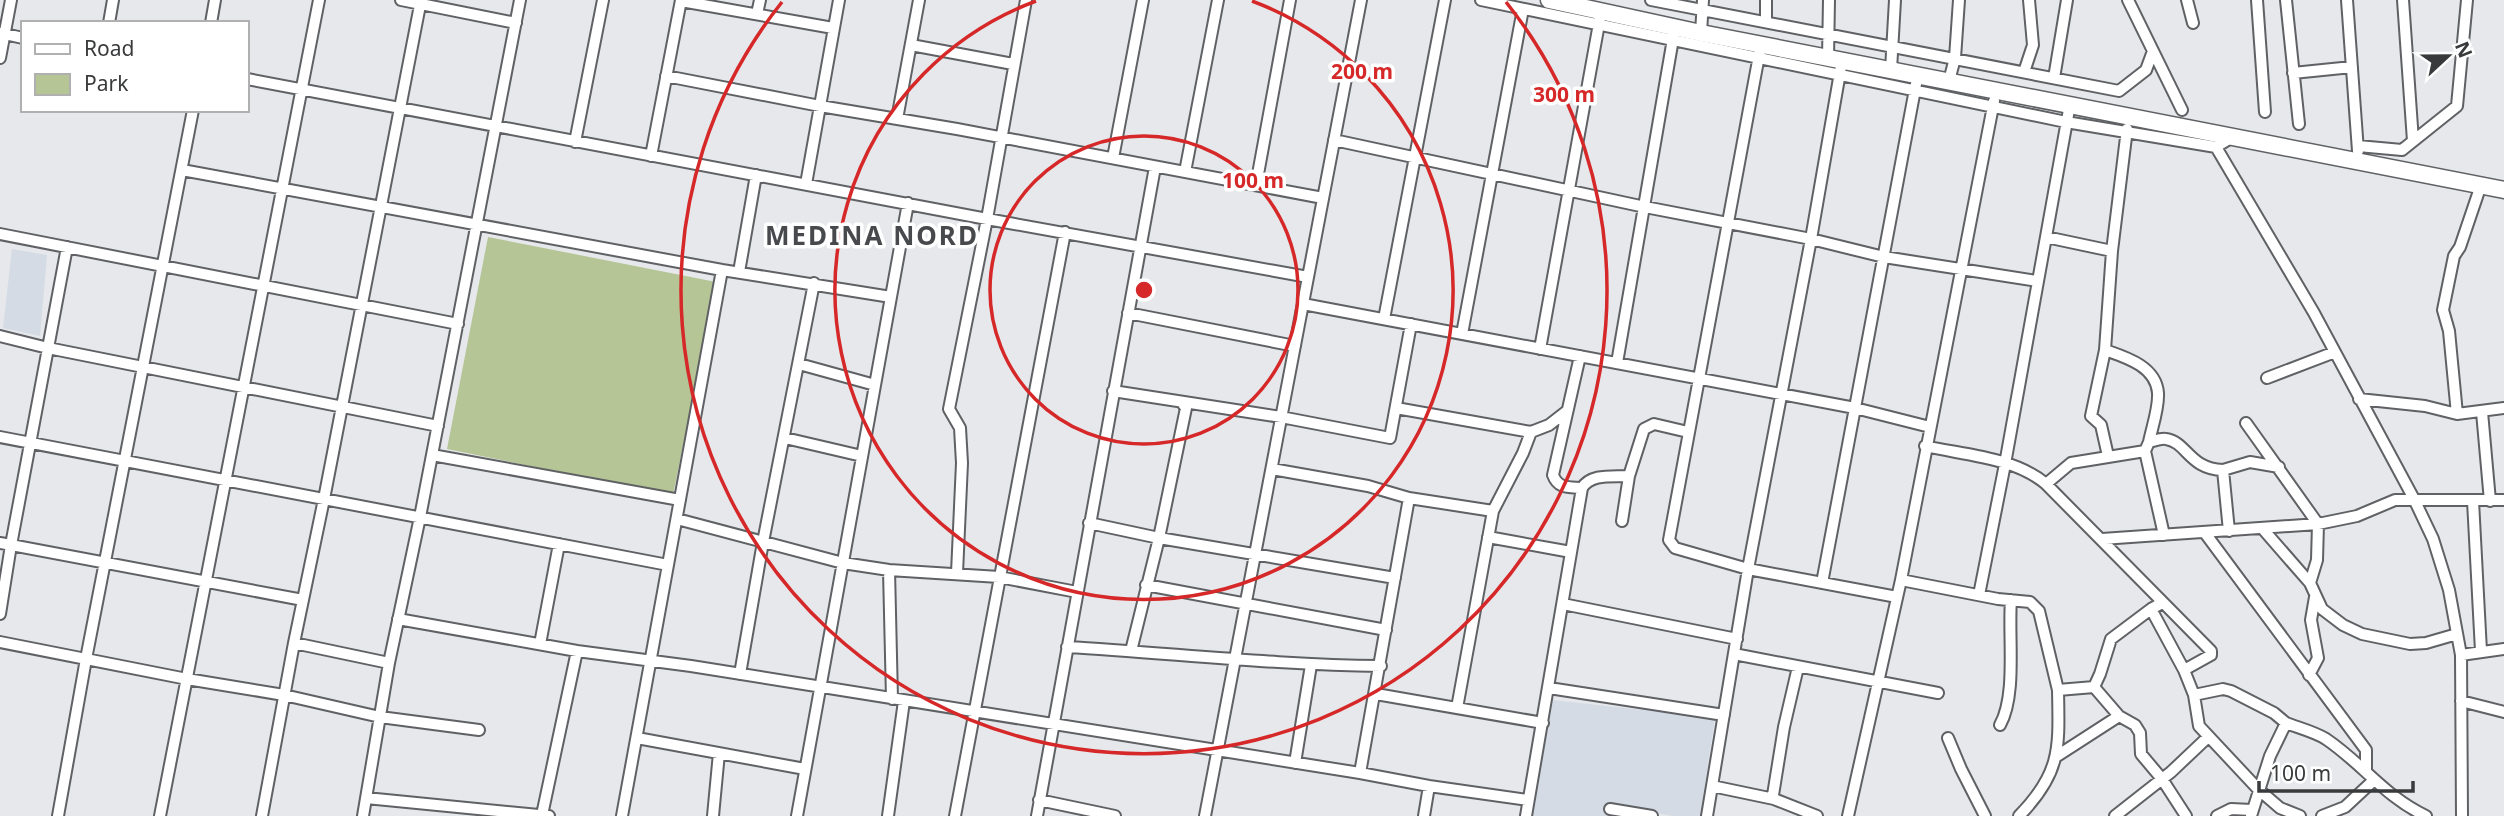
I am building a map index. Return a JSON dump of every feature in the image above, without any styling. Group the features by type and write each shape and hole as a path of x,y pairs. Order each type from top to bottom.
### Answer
{"street":[{"path":"0,58 2,34 11,0"},
{"path":"108,21 113,0"},
{"path":"211,21 215,0"},
{"path":"160,816 319,0"},
{"path":"401,0 516,23"},
{"path":"363,816 389,663 421,517 520,0"},
{"path":"575,142 603,0"},
{"path":"757,15 760,0"},
{"path":"806,184 839,0"},
{"path":"897,119 919,0"},
{"path":"957,573 962,463 960,428 950,409 1026,0"},
{"path":"1113,158 1143,0"},
{"path":"1185,172 1218,0"},
{"path":"1256,185 1290,0"},
{"path":"1205,816 1361,0"},
{"path":"1384,319 1445,0"},
{"path":"1481,0 1523,9 1600,18 1837,64 1994,99 2070,104 2234,136 2359,154 2504,190"},
{"path":"1549,0 1600,18"},
{"path":"1651,0 1703,5 1766,22 2121,91 2146,70 2153,51"},
{"path":"1766,0 1766,22"},
{"path":"1707,816 1748,569 1811,239 1837,64 1829,34 1829,0"},
{"path":"1891,69 1895,0"},
{"path":"1949,81 1955,58 1959,0"},
{"path":"2024,72 2034,45 2029,0"},
{"path":"2054,78 2067,0"},
{"path":"2128,0 2182,110"},
{"path":"2187,0 2193,23"},
{"path":"2257,0 2265,112"},
{"path":"2286,0 2298,124"},
{"path":"2347,0 2359,154"},
{"path":"2403,0 2413,141"},
{"path":"2359,154 2402,150 2457,106 2467,0"},
{"path":"650,156 681,1 833,28"},
{"path":"262,816 293,643 324,499 420,2"},
{"path":"1701,33 1703,5"},
{"path":"1462,334 1523,9"},
{"path":"1540,349 1600,18"},
{"path":"1674,34 1701,33 1760,51"},
{"path":"2,34 21,38"},
{"path":"1617,363 1674,34"},
{"path":"911,45 1013,64"},
{"path":"1760,51 1669,540 1675,548 1748,569 1897,597"},
{"path":"1837,64 1891,69 1916,82 1949,81 1994,99 2066,122 2216,147 2234,136"},
{"path":"2293,73 2352,67"},
{"path":"666,76 1323,198"},
{"path":"248,79 1308,277"},
{"path":"1822,583 1916,82"},
{"path":"1848,816 1901,580 1994,99"},
{"path":"1979,595 2006,464 2070,104"},
{"path":"58,816 193,112"},
{"path":"2108,456 2101,425 2091,416 2091,405 2105,350 2112,251 2130,116"},
{"path":"1334,140 1492,175 1811,239 1884,257 2037,281"},
{"path":"2216,147 2314,313 2433,539 2449,590 2461,655 2462,816"},
{"path":"1037,816 1155,167"},
{"path":"182,170 722,270 891,297"},
{"path":"739,272 756,175"},
{"path":"2458,414 2449,331 2443,310 2454,256 2460,247 2481,185"},
{"path":"797,816 908,203"},
{"path":"955,816 1065,232"},
{"path":"0,234 458,324"},
{"path":"2046,237 2112,251"},
{"path":"0,614 5,544 30,443 66,247"},
{"path":"636,816 622,815 722,270"},
{"path":"740,674 814,283"},
{"path":"1303,304 1855,408 1930,428"},
{"path":"1128,313 1295,346"},
{"path":"1113,391 1183,404 1281,417 1391,438 1411,324"},
{"path":"0,335 48,348 438,426"},
{"path":"2105,350 2140,365 2153,379 2158,393 2147,446 2164,536"},
{"path":"2267,378 2334,352"},
{"path":"1580,356 1553,475 1556,482 1562,486 1582,488"},
{"path":"799,364 875,385"},
{"path":"2360,399 2425,406 2458,414 2504,408"},
{"path":"1131,651 1160,538 1186,408 1183,404"},
{"path":"1396,408 1531,432 1549,425 1567,411"},
{"path":"2482,412 2490,501"},
{"path":"2246,423 2318,524 2317,560 2310,583"},
{"path":"1622,521 1629,476 1644,429 1654,424 1689,432"},
{"path":"1457,708 1493,511 1531,432"},
{"path":"0,437 668,565"},
{"path":"785,438 862,456"},
{"path":"2046,484 2071,463 2108,456 2167,439 2208,470 2222,470 2250,462 2279,467"},
{"path":"1925,446 2006,464 2025,470 2046,484 2212,653 2184,670"},
{"path":"432,455 680,500"},
{"path":"1272,469 1368,486 1409,498 1493,511"},
{"path":"2222,470 2229,531"},
{"path":"1525,816 1582,488 1587,481 1594,478 1629,476"},
{"path":"1360,773 1409,498"},
{"path":"2102,539 2318,524 2357,516 2395,500 2504,500"},
{"path":"2473,501 2481,652"},
{"path":"677,519 843,563 888,570 999,577 1077,592"},
{"path":"1089,523 1160,538 1395,578"},
{"path":"2262,528 2310,583 2322,609 2343,625 2362,634 2410,644 2426,643 2457,634"},
{"path":"2205,533 2366,750 2369,777 2346,811 2322,816"},
{"path":"1488,537 1571,552"},
{"path":"5,544 303,600"},
{"path":"540,644 559,544"},
{"path":"888,570 898,700 888,816"},
{"path":"1901,580 2030,602 2039,611 2058,690 2057,756 2042,790 2019,816"},
{"path":"1146,585 1386,630"},
{"path":"2309,675 2318,658 2311,621 2315,597"},
{"path":"2000,725 2006,715 2009,697 2011,600"},
{"path":"2094,687 2111,639 2162,603"},
{"path":"1563,604 1737,639"},
{"path":"2151,609 2184,670 2194,695 2198,723 2208,737 2280,808 2300,816"},
{"path":"398,619 577,651 740,674 1528,800"},
{"path":"0,642 284,695 380,717 479,730"},
{"path":"293,643 389,663"},
{"path":"1067,647 1311,666 1381,666"},
{"path":"2461,655 2504,649"},
{"path":"535,815 577,651"},
{"path":"1734,654 1938,693"},
{"path":"1295,763 1311,666"},
{"path":"1774,799 1784,727 1798,667"},
{"path":"2058,690 2094,687"},
{"path":"2094,687 2119,716 2135,725 2140,733 2141,754 2162,779 2186,816"},
{"path":"1549,688 1724,715"},
{"path":"2194,695 2223,689 2231,691 2274,713 2286,723 2324,737 2418,815"},
{"path":"1376,694 1543,723"},
{"path":"2461,701 2504,712"},
{"path":"2057,756 2119,716"},
{"path":"2217,816 2231,809 2252,813 2275,743 2286,723"},
{"path":"2115,816 2162,779 2208,737"},
{"path":"636,738 805,769"},
{"path":"1948,738 1985,816"},
{"path":"712,816 719,753"},
{"path":"1424,816 1429,786"},
{"path":"1712,786 1774,799 1817,816"},
{"path":"366,798 549,816"},
{"path":"1039,800 1115,816"},
{"path":"1610,810 1652,816"}],"shaded area":[{"path":"12,249 47,255 40,336 3,328"},
{"path":"1553,700 1715,718 1700,816 1673,816 1609,805 1627,816 1532,816"}],"green space":[{"path":"488,237 716,282 673,495 447,449"}],"district":[{"name":"MEDINA NORD","path":"872,236"}]}
